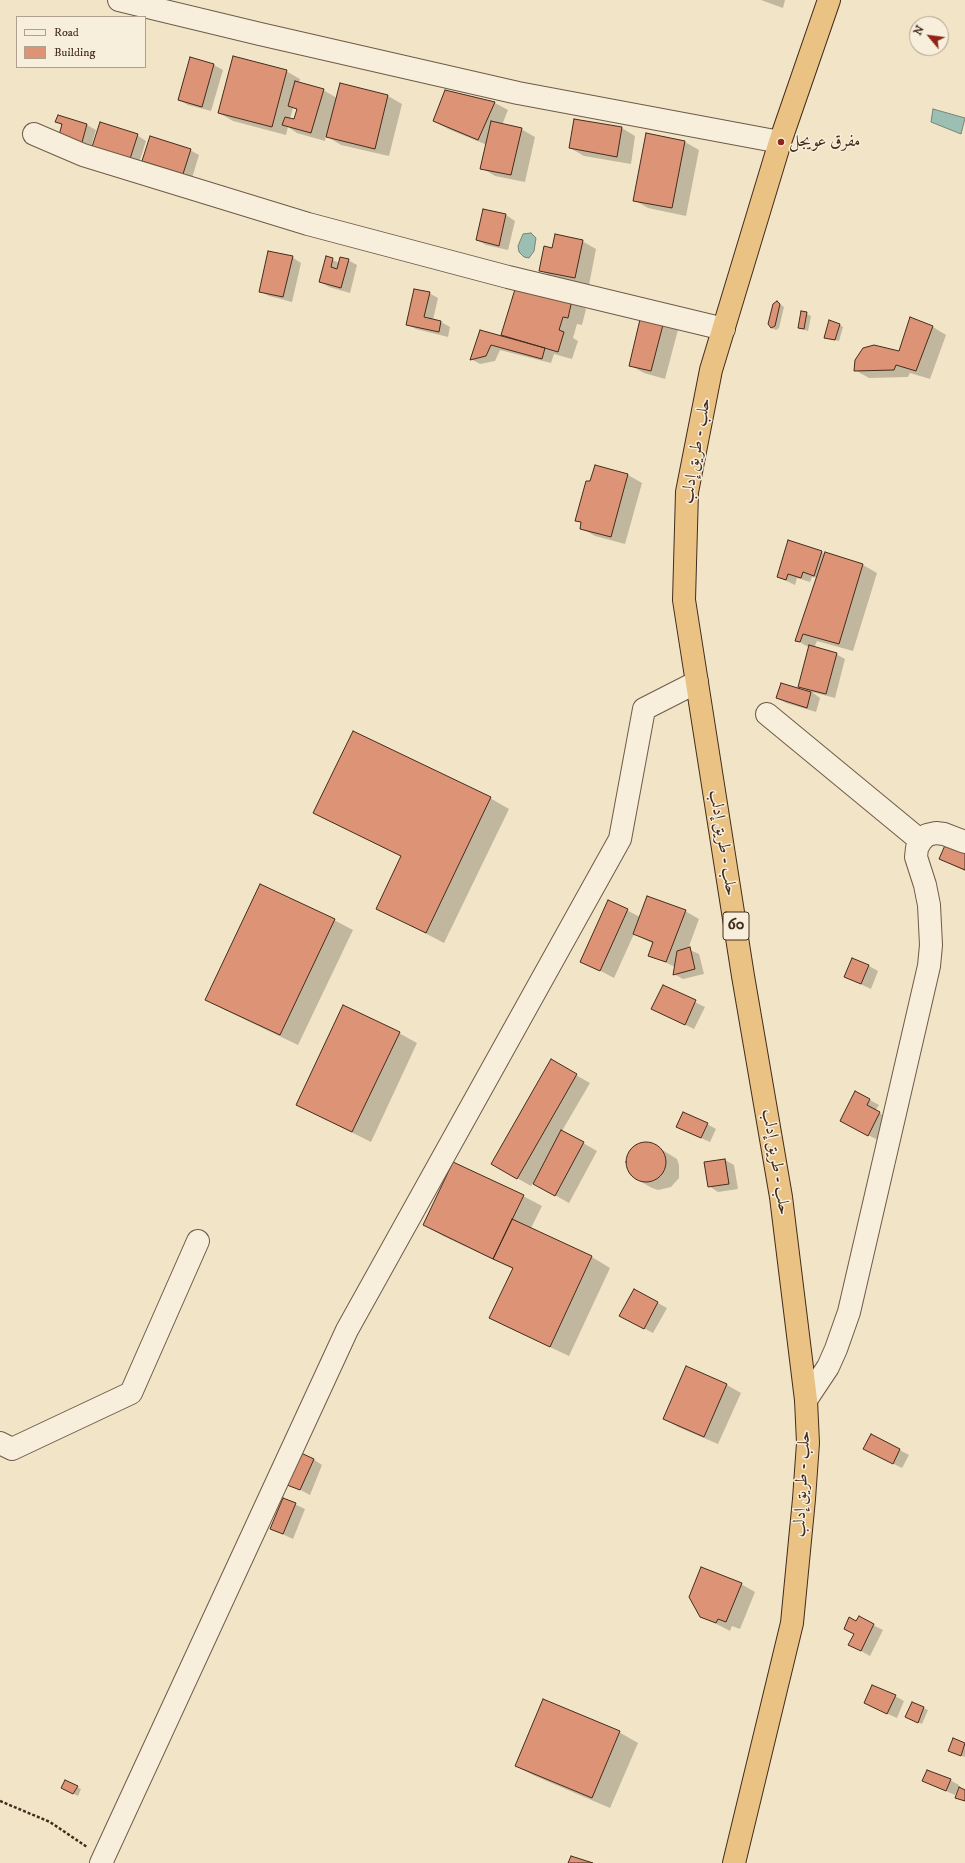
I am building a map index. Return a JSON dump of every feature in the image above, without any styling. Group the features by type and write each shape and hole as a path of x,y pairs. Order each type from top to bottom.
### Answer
{"highway":[{"name":"حلب - طريق إدلب","path":"734,1863 792,1623 808,1443 806,1400 781,1197 742,968 684,600 687,492 711,370 780,142 828,0"}],"street":[{"path":"119,0 518,93 780,142"},
{"path":"34,134 83,154 308,224 508,277 724,329"},
{"path":"103,1861 347,1330 620,839 644,710 697,682"},
{"path":"768,714 921,841"},
{"path":"806,1400 828,1367 847,1318 929,966 931,932 929,905 925,885 916,857 916,848 927,835 936,833 944,834 965,842"},
{"path":"0,1444 12,1449 131,1393 198,1241"}],"path":[{"path":"0,1801 50,1822 103,1861"}],"water":[{"path":"933,109 965,118 961,134 931,122"},
{"path":"531,233 536,238 534,251 529,258 524,257 519,252 518,246 523,234"}],"building":[{"path":"233,56 287,70 272,127 218,113"},
{"path":"190,57 214,64 202,107 178,100"},
{"path":"295,81 324,89 311,133 282,125 285,117 294,119 297,109 288,106"},
{"path":"340,83 388,95 375,149 326,137"},
{"path":"445,90 495,102 478,140 433,121"},
{"path":"58,115 87,124 81,146 58,139 62,124 55,122"},
{"path":"574,119 622,127 617,157 569,148"},
{"path":"491,121 522,128 511,175 480,169"},
{"path":"100,122 138,134 129,162 91,150"},
{"path":"646,133 685,141 672,208 633,201"},
{"path":"150,136 191,149 183,174 142,161"},
{"path":"483,209 506,214 499,246 476,240"},
{"path":"555,234 583,240 575,278 539,271 544,246 552,248"},
{"path":"268,251 293,256 283,297 259,292"},
{"path":"326,256 333,258 331,267 337,269 340,257 349,259 341,288 319,282"},
{"path":"516,286 572,300 568,318 563,317 559,330 564,332 558,352 501,335"},
{"path":"414,289 430,292 424,317 441,321 439,332 406,325"},
{"path":"777,301 780,304 775,326 771,328 768,324 773,304"},
{"path":"642,311 665,317 651,371 629,366"},
{"path":"801,311 807,312 804,329 798,328"},
{"path":"910,317 933,326 916,371 896,365 894,370 854,371 855,360 863,348 874,345 899,351"},
{"path":"829,320 840,324 835,340 824,338"},
{"path":"480,330 545,348 542,359 491,345 486,356 470,360"},
{"path":"595,465 628,474 611,537 580,529 581,522 575,521 586,481 590,481"},
{"path":"788,540 822,551 814,576 803,572 801,578 788,574 786,580 777,577"},
{"path":"825,552 863,564 839,644 803,634 800,642 795,641"},
{"path":"809,645 837,653 826,694 798,687"},
{"path":"781,683 811,692 807,708 776,698"},
{"path":"353,731 491,797 426,933 376,909 401,856 313,813"},
{"path":"946,843 965,851 965,870 939,859"},
{"path":"260,884 335,919 280,1035 205,1000"},
{"path":"647,896 686,910 666,962 648,956 653,942 633,934"},
{"path":"608,900 628,909 600,971 580,962"},
{"path":"690,947 695,969 673,975 677,951"},
{"path":"852,958 869,965 861,984 844,977"},
{"path":"663,985 696,1000 685,1025 651,1009"},
{"path":"343,1005 400,1032 352,1132 296,1105"},
{"path":"551,1059 577,1074 517,1179 491,1164"},
{"path":"855,1091 870,1099 867,1105 880,1112 868,1136 840,1121"},
{"path":"683,1112 708,1123 701,1138 676,1127"},
{"path":"561,1130 584,1142 555,1196 533,1184"},
{"path":"650,1142 657,1145 663,1151 666,1162 665,1170 657,1179 650,1182 642,1182 635,1179 627,1170 626,1158 629,1151 638,1143"},
{"path":"725,1159 729,1184 708,1187 704,1162"},
{"path":"453,1162 524,1195 493,1259 423,1225"},
{"path":"512,1219 592,1256 550,1347 489,1318 513,1268 493,1259"},
{"path":"634,1289 658,1302 644,1329 619,1316"},
{"path":"686,1366 727,1384 704,1437 663,1419"},
{"path":"871,1434 900,1449 893,1464 863,1449"},
{"path":"301,1453 314,1459 300,1490 287,1485"},
{"path":"283,1498 296,1503 283,1534 270,1529"},
{"path":"701,1567 742,1583 726,1622 718,1619 716,1623 700,1617 689,1597"},
{"path":"859,1616 874,1624 861,1651 848,1645 854,1634 844,1629 849,1617 856,1621"},
{"path":"872,1685 896,1695 887,1714 864,1703"},
{"path":"543,1699 620,1731 592,1798 515,1766"},
{"path":"912,1702 924,1707 918,1723 905,1717"},
{"path":"953,1738 965,1743 961,1756 948,1751"},
{"path":"927,1770 951,1779 946,1791 922,1781"},
{"path":"65,1780 78,1786 73,1794 61,1788"},
{"path":"959,1787 965,1790 965,1801 955,1798"},
{"path":"571,1856 593,1863 568,1863"}],"place":[{"name":"مفرق عويجل","path":"781,142"}]}
